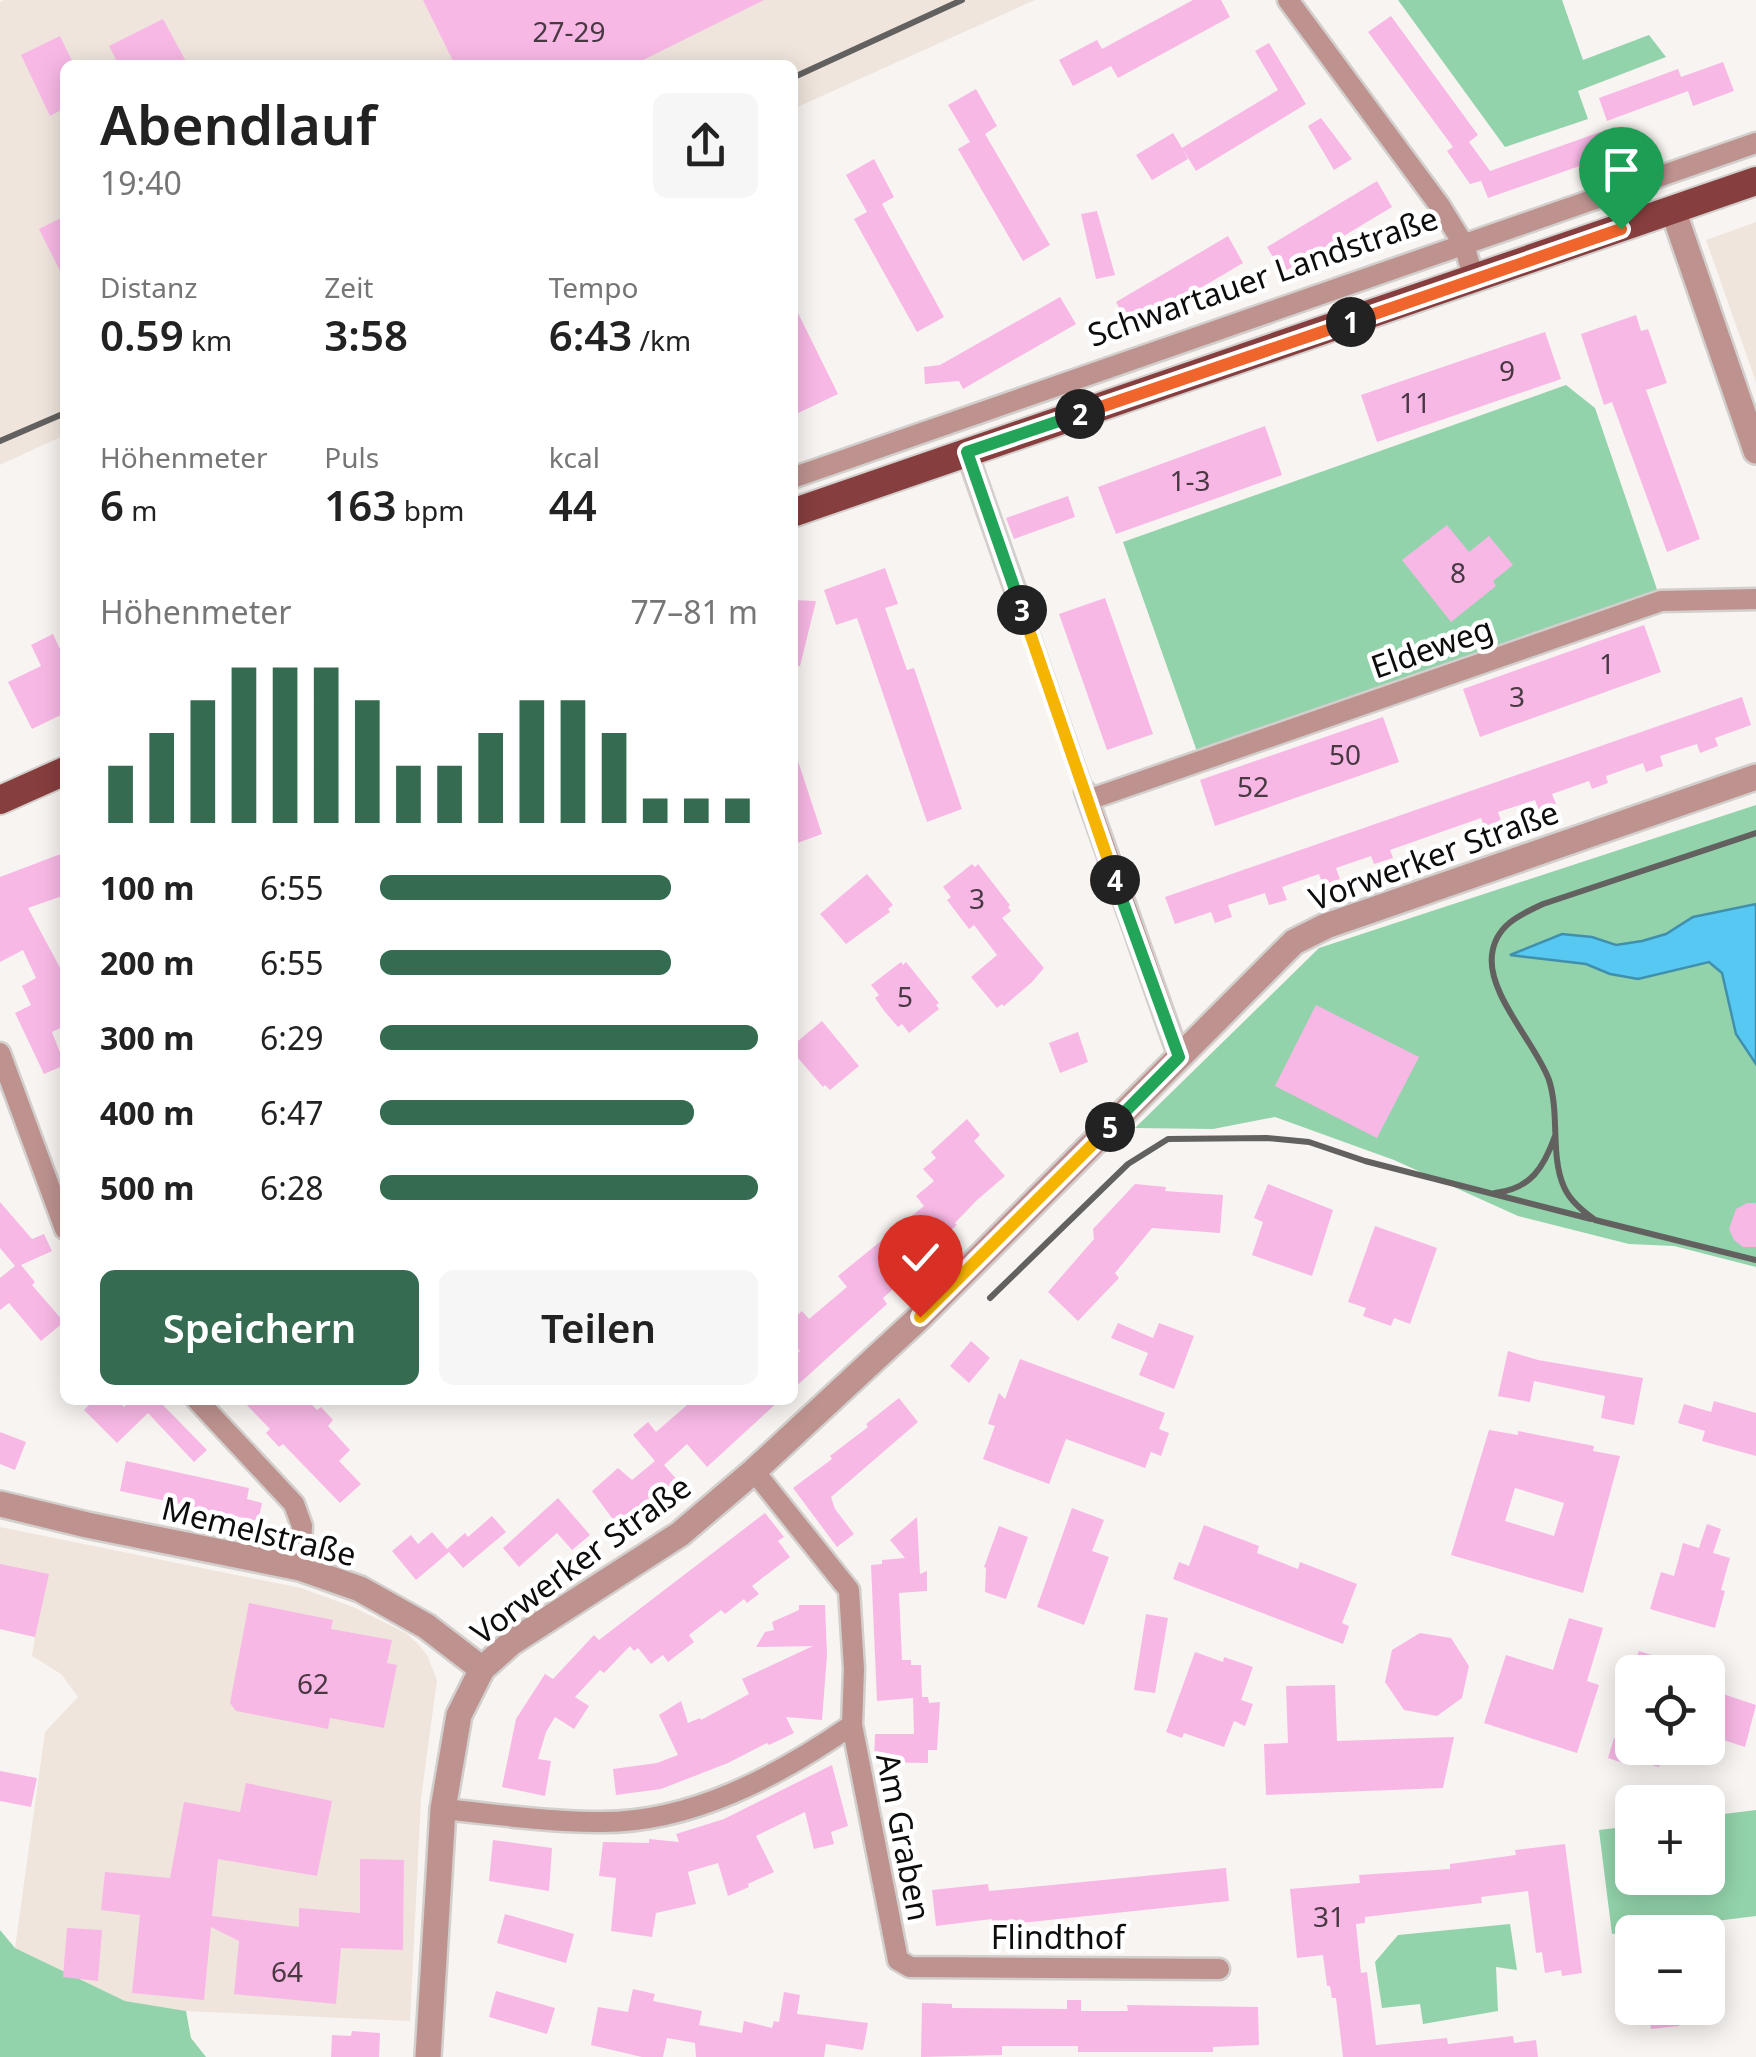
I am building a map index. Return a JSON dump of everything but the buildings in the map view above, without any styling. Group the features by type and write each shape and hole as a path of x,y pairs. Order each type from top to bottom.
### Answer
{"main road":[{"path":"798,512 1756,181"},
{"path":"0,800 60,773"}],"street":[{"path":"1288,0 1440,206 1464,244 1474,279"},
{"name":"Schwartauer Landstraße","path":"798,476 1756,142"},
{"path":"1673,210 1756,451"},
{"path":"967,452 1179,1057"},
{"name":"Eldeweg","path":"1087,796 1134,784 1661,602 1756,600"},
{"name":"Vorwerker Straße","path":"428,2057 443,1810 459,1715 482,1669 511,1643 680,1534 754,1471 948,1290 1294,942 1326,926 1756,777"},
{"path":"0,1054 60,1215"},
{"path":"43,1168 60,1162"},
{"path":"202,1405 294,1504 302,1526 300,1568"},
{"name":"Am Graben","path":"754,1471 849,1590 854,1670 852,1724 898,1960"},
{"name":"Memelstraße","path":"0,1504 87,1526 300,1568 360,1589 426,1626 482,1669"},
{"path":"443,1810 599,1822 666,1815 734,1792 799,1762 852,1724"},
{"name":"Flindthof","path":"898,1960 910,1966 1219,1969"}],"shaded area":[{"path":"1035,0 798,107 798,60 60,60 60,437 0,465 0,2"},
{"path":"1756,222 1756,382 1706,240"},
{"path":"0,1527 301,1588 353,1607 406,1633 419,1645 437,1680 421,1799 410,2021 186,2011 125,2001 15,1948 45,1732 78,1697 61,1674 32,1656 35,1637 0,1629"}],"green space":[{"path":"1398,0 1562,0 1583,60 1649,35 1666,57 1578,91 1588,119 1505,147"},
{"path":"1566,385 1595,408 1661,601 1200,760 1123,542"},
{"path":"1756,805 1756,1267 1674,1246 1629,1244 1518,1216 1394,1160 1275,1117 1213,1129 1135,1128 1319,948"},
{"path":"1756,1810 1756,1916 1725,1920 1725,1915 1615,1915 1612,1934 1599,1830 1615,1828 1615,1895 1725,1895 1725,1814"},
{"path":"1510,1924 1517,1970 1496,1967 1498,2011 1423,2024 1420,2004 1382,2008 1375,1962 1398,1935"},
{"path":"0,1930 15,1948 125,2001 186,2011 191,2038 206,2057 0,2057"}],"water":[{"path":"1756,904 1756,1064 1736,1034 1722,973 1709,962 1638,979 1586,964 1510,955 1562,934 1592,937 1616,945 1642,941 1666,934 1693,917"}],"railway":[{"path":"798,75 962,0"},
{"path":"0,441 60,415"},
{"path":"1756,833 1543,904 1503,929 1492,955 1492,970 1504,1002 1549,1080 1560,1175 1573,1201 1595,1220 1756,1260"},
{"path":"1495,1193 1518,1187 1534,1175 1555,1136"},
{"path":"990,1298 1128,1164 1168,1139 1267,1138 1309,1142 1365,1161 1591,1219"}],"route":[{"path":"920,1317 1179,1057 1118,892 967,452 1621,229"}]}
